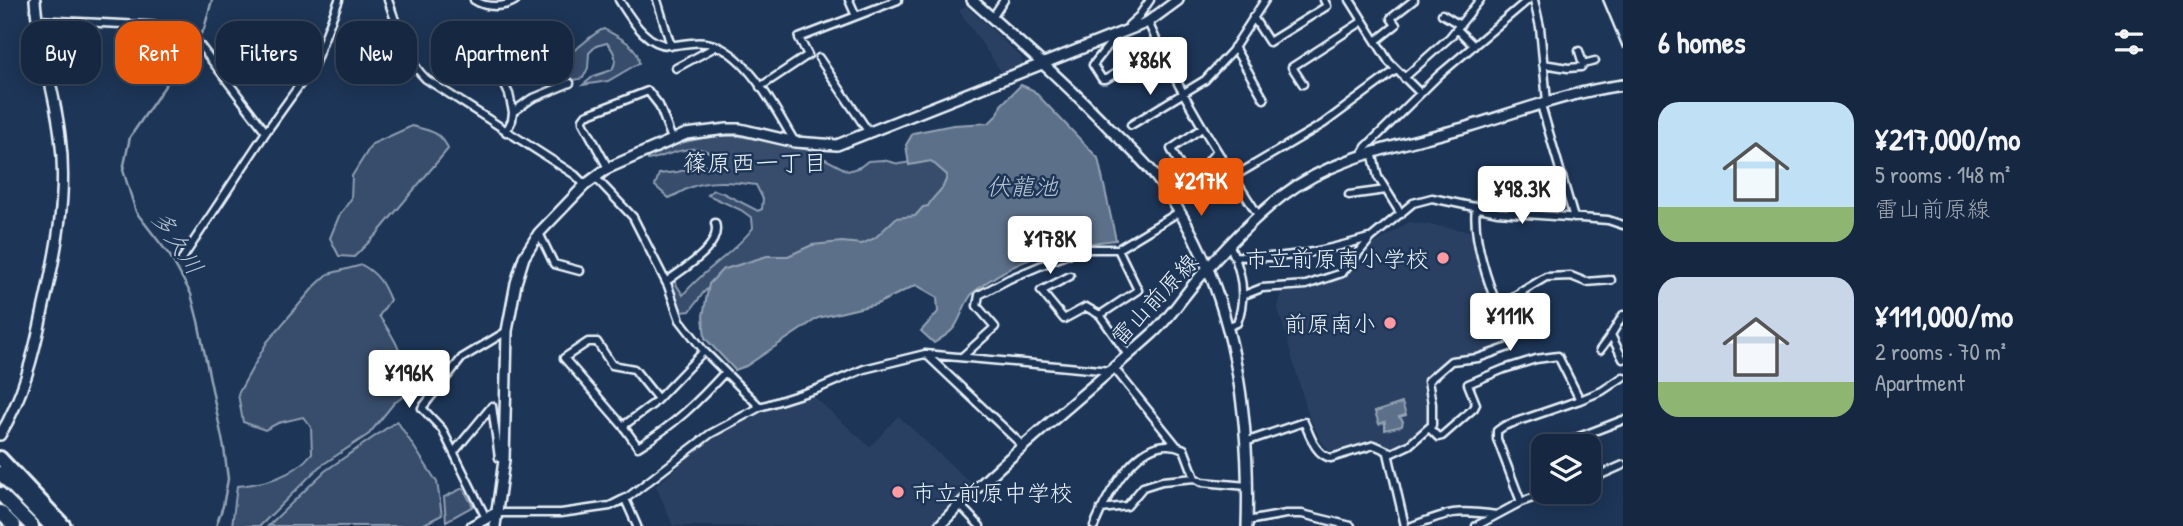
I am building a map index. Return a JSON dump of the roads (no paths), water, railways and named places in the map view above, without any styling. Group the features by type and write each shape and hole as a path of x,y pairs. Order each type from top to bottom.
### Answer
{"highway":[{"path":"0,458 64,526"},
{"path":"0,473 51,526"},
{"path":"0,494 31,524"},
{"path":"0,512 14,526"}],"street":[{"path":"0,435 11,418 33,355 57,246 62,192 61,138 35,0"},
{"path":"182,259 314,65 339,0"},
{"path":"388,0 408,53 426,79 585,184"},
{"path":"474,0 480,4 504,6 516,0"},
{"path":"619,0 636,27 656,42 671,46 698,41 717,46 736,57 760,87 795,142"},
{"path":"657,0 671,46"},
{"path":"849,0 856,16"},
{"path":"760,87 808,55 799,38 898,0"},
{"path":"972,0 1084,102 1153,172 1187,223 1229,326 1239,379 1245,442 1247,524 1286,514 1302,514 1351,526"},
{"path":"992,18 1004,0"},
{"path":"1130,29 1129,25 1150,0"},
{"path":"495,526 504,460 507,331 516,283 524,257 539,233 585,184 608,168 686,134 740,129 795,142 837,145 1148,22 1178,0"},
{"path":"1130,125 1205,80 1234,47 1265,0"},
{"path":"1254,17 1269,42 1327,6 1324,0"},
{"path":"1350,0 1396,70 1420,93"},
{"path":"1376,41 1396,25 1391,18 1414,0"},
{"path":"1404,78 1458,27 1480,0"},
{"path":"1534,0 1540,27 1544,103 1574,218"},
{"path":"1401,214 1378,177 1366,147 1420,93 1524,1"},
{"path":"1442,14 1458,27 1474,46"},
{"path":"37,20 186,27 266,132"},
{"path":"1303,83 1292,67 1363,21"},
{"path":"1148,22 1202,128 1259,216"},
{"path":"1111,36 1112,41 1093,65 1102,79 1159,48"},
{"path":"676,68 717,46"},
{"path":"1234,47 1264,99"},
{"path":"1579,51 1583,64"},
{"path":"820,58 870,134"},
{"path":"1543,64 1568,68 1595,61"},
{"path":"1233,177 1323,124 1396,70"},
{"path":"504,84 513,112 506,132"},
{"path":"513,112 531,99 568,84"},
{"name":"雷山前原線","path":"939,526 979,484 1158,329 1208,269 1259,216 1284,195 1333,166 1367,153 1544,103 1623,85"},
{"path":"608,168 583,122 586,115 648,91 659,105 672,139"},
{"path":"1202,128 1171,149 1188,180 1197,175 1216,152"},
{"path":"596,177 633,217 666,282 680,320 704,351 760,407"},
{"path":"1349,195 1386,190"},
{"path":"1244,295 1262,288 1306,285 1342,273 1371,238 1413,203 1422,199 1432,198 1498,212 1608,220 1623,225"},
{"path":"1245,442 1304,422 1316,448 1325,457 1331,458 1374,446 1388,453 1409,445 1429,428 1432,421 1428,381 1451,361 1478,358 1509,347 1512,340 1496,307 1479,243 1476,206"},
{"path":"962,357 996,327 977,306 979,295 1068,254 1090,248 1118,249 1179,212"},
{"path":"666,282 707,248 715,237 715,223"},
{"path":"539,233 554,264 580,271"},
{"path":"1235,256 1261,259 1302,255 1371,238"},
{"path":"1229,326 1237,323 1244,295 1230,246"},
{"path":"1100,315 1138,290 1118,249"},
{"path":"1070,276 1041,291 1064,319 1086,307 1100,315 1128,355"},
{"path":"1496,307 1546,277 1571,276 1586,282 1611,280"},
{"path":"1521,292 1538,326"},
{"path":"1600,350 1623,315"},
{"path":"486,518 442,429 422,408 462,358 507,331"},
{"path":"1611,335 1623,359"},
{"path":"658,398 634,369 612,365 597,342 589,342 564,358 638,447 693,407 725,372"},
{"path":"623,426 658,398 704,351"},
{"path":"925,354 1024,447"},
{"path":"472,526 496,513 561,513 610,506 625,499 710,434 760,407 817,389 864,369 925,354 1112,370 1176,445 1184,449 1195,478"},
{"path":"1429,428 1438,437 1442,436 1474,408 1476,404 1468,384 1536,359 1558,356 1580,400"},
{"path":"1521,502 1496,439 1497,431 1504,426 1602,391 1623,377"},
{"path":"454,452 492,405 499,458 504,460"},
{"path":"1587,434 1623,420"},
{"path":"1094,526 1123,470 1140,456 1158,447 1176,445"},
{"path":"1388,453 1405,526"},
{"path":"1601,475 1623,465"},
{"path":"1101,509 1127,506 1143,487 1162,481 1195,478 1202,482 1247,486"},
{"path":"1476,526 1531,498"},
{"path":"625,499 637,526"},
{"path":"960,505 980,526"},
{"path":"1412,526 1447,513 1466,510 1496,516"}],"water":[{"name":"伏龍池","path":"1021,85 1033,90 1098,158 1116,240 1059,250 1006,270 974,292 955,326 934,343 921,331 938,312 937,297 916,285 877,304 818,318 746,366 735,370 705,338 703,316 709,284 722,270 767,256 788,256 812,245 842,242 862,244 875,238 896,218 915,216 923,207 928,206 944,184 947,175 931,161 909,165 906,145 913,133 953,125 989,123 998,114 1001,105"},
{"path":"1402,403 1406,415 1399,417 1403,421 1402,426 1385,430 1385,422 1379,424 1375,412"}],"waterway":[{"name":"多久川","path":"212,0 204,29 130,137 123,170 136,212 170,256 191,294 224,448 228,479 216,526"}],"railway":[{"path":"1603,0 1623,48"}],"place":[{"name":"市立前原南小学校","path":"1443,258"},
{"name":"前原南小","path":"1390,323"},
{"name":"市立前原中学校","path":"898,492"}],"district":[{"name":"篠原西一丁目","path":"755,162"}]}
